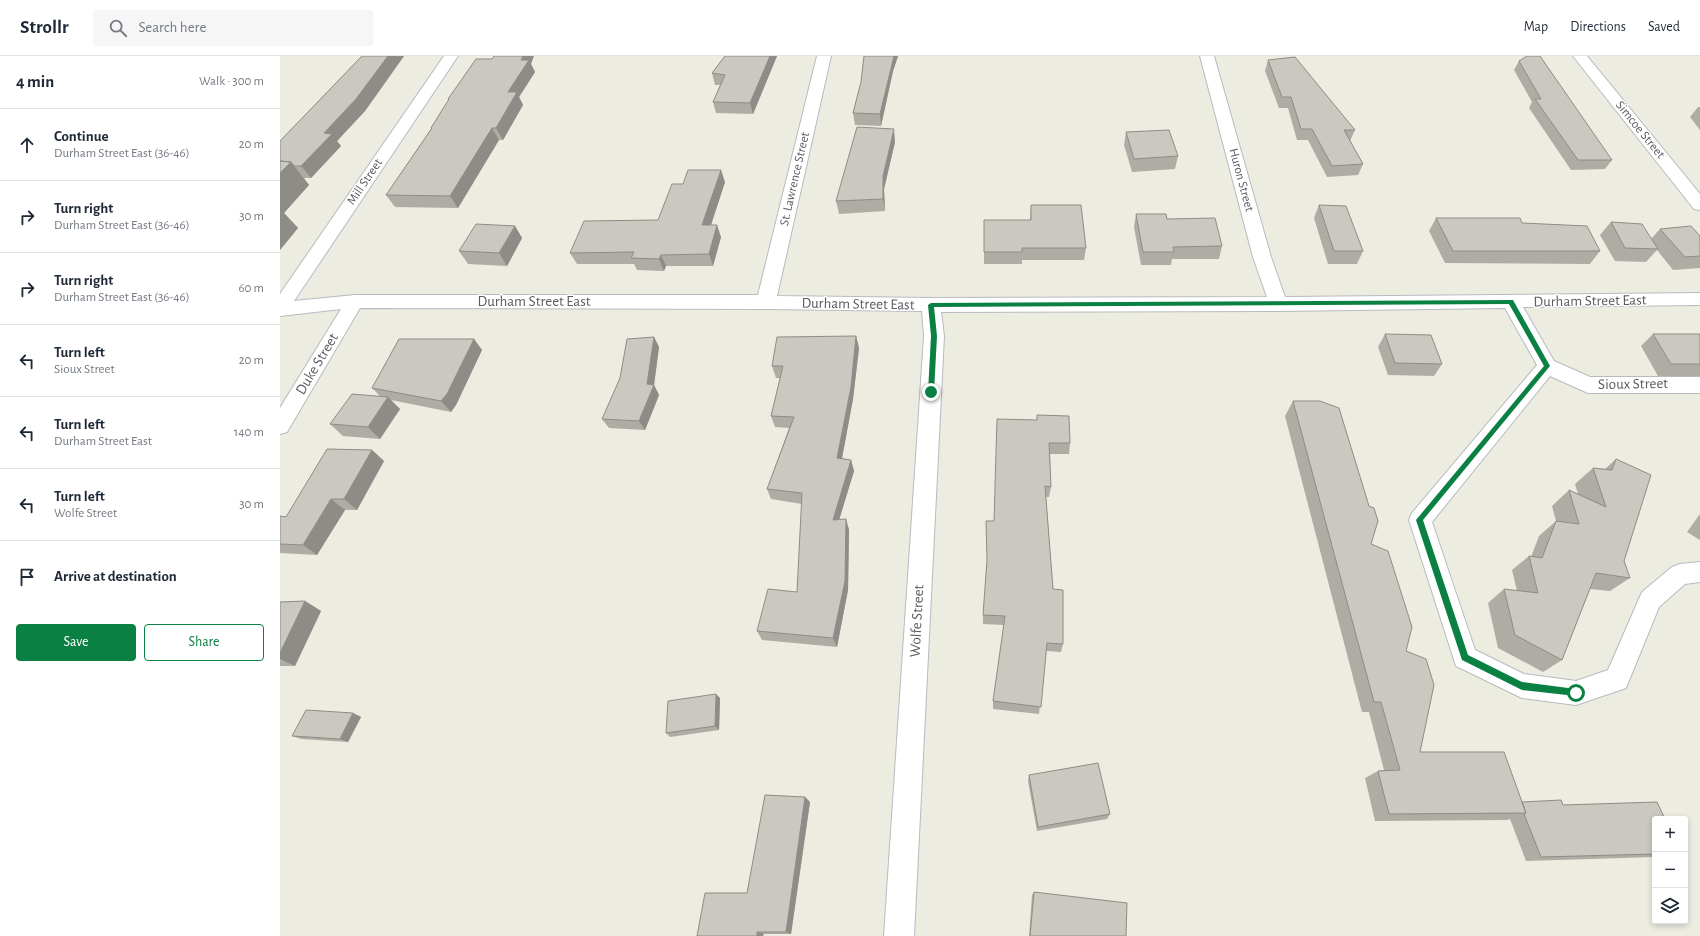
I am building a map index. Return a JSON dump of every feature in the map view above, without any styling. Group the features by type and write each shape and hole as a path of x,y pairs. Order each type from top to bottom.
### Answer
{"street":[{"name":"Mill Street","path":"280,309 451,56"},
{"name":"St. Lawrence Street","path":"766,302 824,56"},
{"name":"Huron Street","path":"1207,56 1262,257 1278,304"},
{"name":"Simcoe Street","path":"1580,56 1700,205"},
{"name":"Durham Street East","path":"280,309 355,301 766,302 931,305 1278,304 1700,299"},
{"name":"Duke Street","path":"280,426 355,301"},
{"path":"1511,302 1547,366 1420,520 1465,658 1522,686 1576,693 1617,679 1650,600 1680,574 1700,572"},
{"name":"Wolfe Street","path":"899,936 934,336 931,305"},
{"name":"Sioux Street","path":"1547,366 1588,385 1700,385"}],"building":[{"path":"362,56 388,56 356,99 324,133 332,134 301,166 294,166 291,162 280,161 280,141"},
{"path":"494,56 523,56 521,60 529,60 508,92 517,92 496,128 492,128 450,196 386,195 432,128 448,99 476,59 492,59"},
{"path":"725,56 770,56 750,103 713,102 725,75 712,73"},
{"path":"864,56 894,56 880,114 853,113 861,82"},
{"path":"1527,56 1540,56 1612,160 1578,160 1535,99 1541,99 1519,61"},
{"path":"1295,57 1355,130 1344,130 1363,164 1332,166 1312,129 1301,129 1291,97 1282,97 1268,60"},
{"path":"857,127 894,129 883,176 883,199 836,201"},
{"path":"1169,130 1178,156 1134,159 1126,132"},
{"path":"280,161 291,162 280,173"},
{"path":"688,170 721,170 702,225 717,225 709,254 661,255 659,259 631,258 634,252 570,253 584,221 658,220 672,184 683,184"},
{"path":"1031,205 1081,205 1086,248 1022,248 1022,252 984,252 984,220 1031,220"},
{"path":"1319,205 1346,206 1363,251 1334,251"},
{"path":"1136,214 1166,214 1167,219 1215,218 1222,246 1173,247 1174,252 1143,252"},
{"path":"1436,218 1520,218 1522,223 1587,226 1600,251 1453,251"},
{"path":"1611,222 1642,224 1658,249 1625,248"},
{"path":"476,224 515,226 499,253 459,251"},
{"path":"1691,226 1700,236 1700,256 1685,257 1660,229"},
{"path":"1385,334 1431,335 1442,364 1395,363"},
{"path":"1653,334 1700,334 1700,364 1671,364"},
{"path":"856,336 851,387 837,458 851,460 833,520 846,519 845,581 833,638 757,631 768,589 797,592 802,493 767,489 794,417 771,416 783,366 772,366 777,337"},
{"path":"654,337 647,384 654,385 639,421 602,419 620,378 627,339"},
{"path":"399,339 474,339 447,394 441,401 372,388"},
{"path":"352,394 388,397 368,427 330,424"},
{"path":"1293,401 1320,401 1339,408 1369,506 1374,508 1378,521 1371,544 1388,551 1412,627 1406,651 1426,659 1434,685 1420,752 1504,752 1526,813 1389,814 1378,771 1400,770 1381,702 1374,702"},
{"path":"1037,415 1069,416 1070,443 1049,443 1051,487 1045,486 1053,589 1063,590 1063,644 1047,643 1041,707 993,701 1005,616 983,615 987,560 986,521 994,521 997,419 1037,420"},
{"path":"327,449 372,450 344,499 331,499 303,545 280,544 280,516 286,517"},
{"path":"1616,459 1651,475 1624,561 1630,578 1596,573 1562,660 1515,635 1504,589 1538,593 1529,556 1542,558 1556,521 1579,524 1569,490 1606,507 1593,468 1612,470"},
{"path":"305,601 280,653 280,602"},
{"path":"716,694 715,726 666,733 668,701"},
{"path":"306,710 353,713 340,739 292,736"},
{"path":"1098,763 1110,814 1038,827 1029,775"},
{"path":"765,795 805,797 786,932 757,932 757,936 697,936 705,893 747,893"},
{"path":"1561,800 1563,805 1657,802 1664,816 1652,816 1652,854 1541,857 1524,814 1526,813 1522,802"},
{"path":"1034,892 1127,903 1126,936 1030,936"}],"route":[{"path":"931,392 934,336 931,305 1511,302 1547,366 1420,520 1465,658 1522,686 1576,693"}]}
